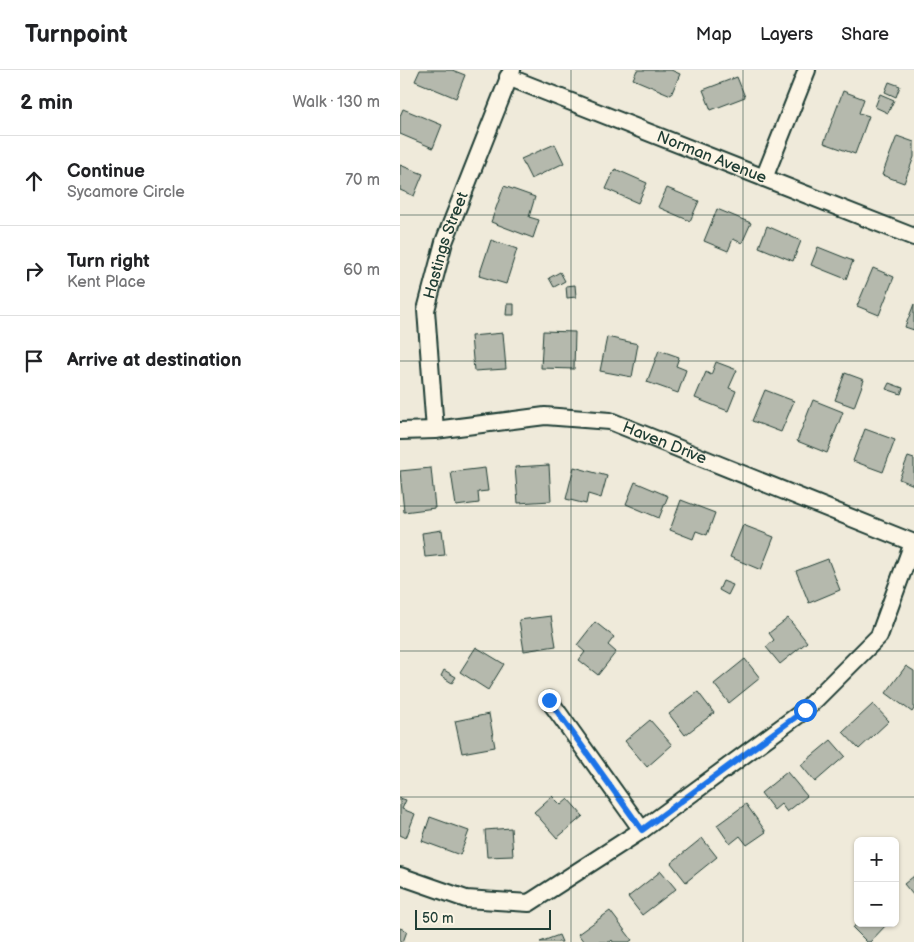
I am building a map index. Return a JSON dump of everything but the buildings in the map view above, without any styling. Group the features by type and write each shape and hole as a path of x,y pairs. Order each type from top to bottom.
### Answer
{"street":[{"path":"764,178 807,70"},
{"name":"Norman Avenue","path":"510,74 914,237"},
{"name":"Hastings Street","path":"435,430 426,310 444,242 510,74"},
{"name":"Haven Drive","path":"400,431 435,430 545,416 610,421 914,543"},
{"path":"400,876 466,899 529,903 642,830 805,710 879,636 914,543"},
{"path":"549,700 642,830"}],"route":[{"path":"549,700 642,830 805,710"}]}
